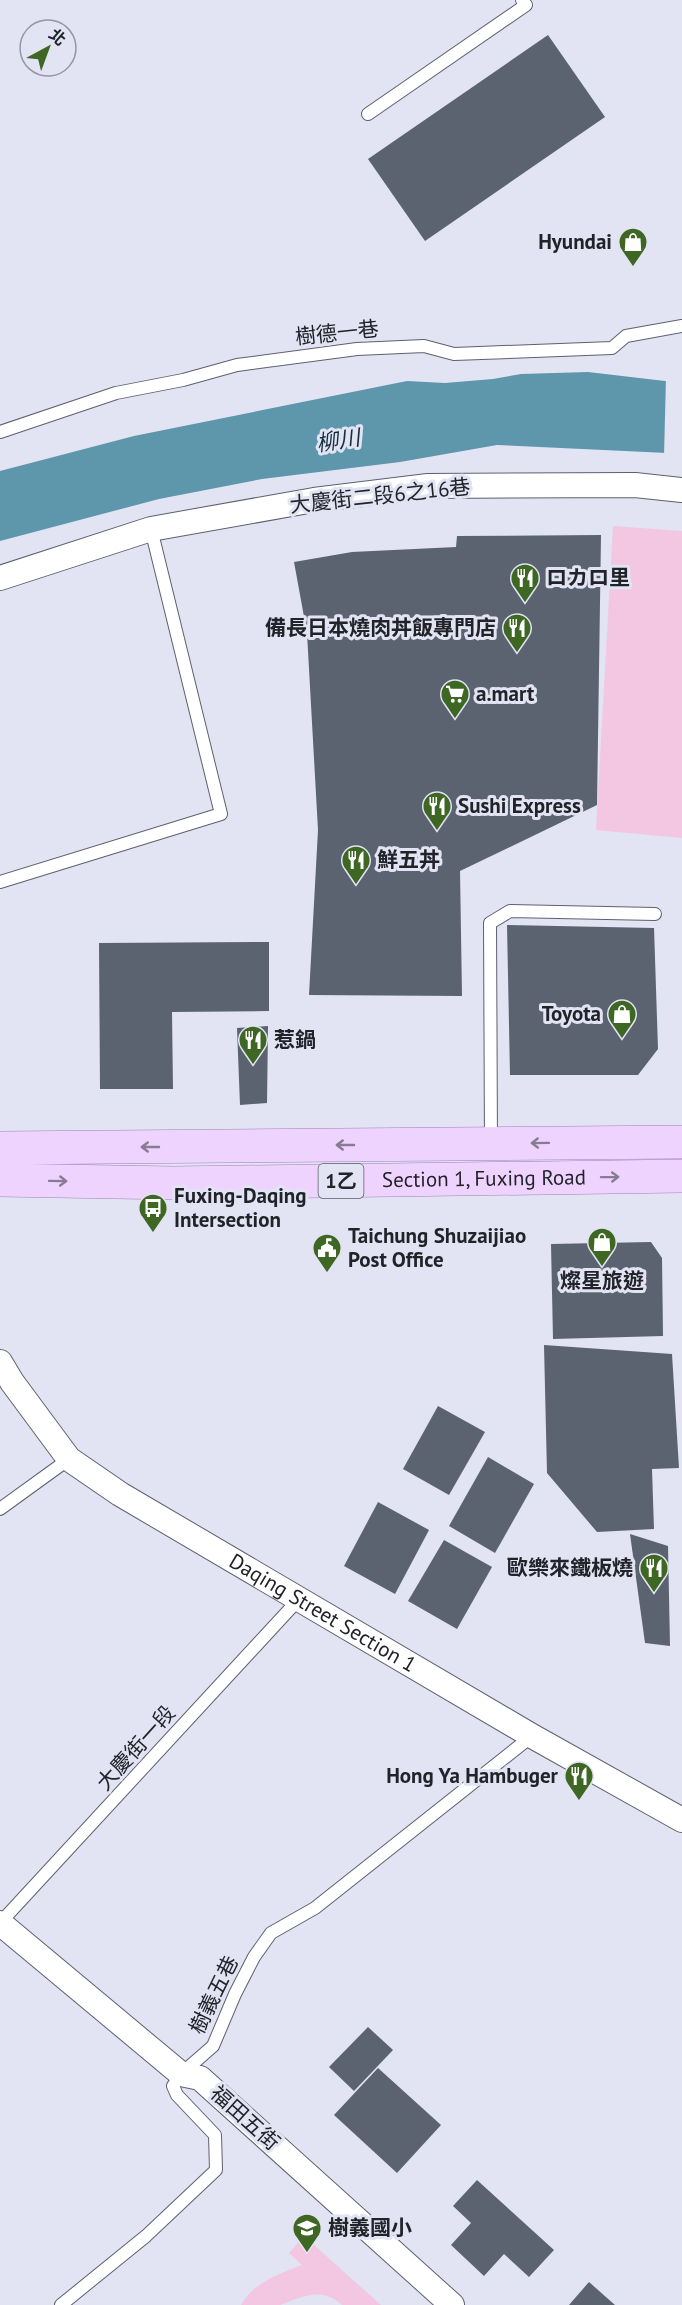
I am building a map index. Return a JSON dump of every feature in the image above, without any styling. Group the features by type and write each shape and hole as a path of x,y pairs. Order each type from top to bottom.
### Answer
{"main road":[{"name":"Section 1, Fuxing Road","path":"0,1148 682,1142"},
{"name":"Section 1, Fuxing Road","path":"0,1180 174,1183 682,1176"}],"street":[{"name":"大慶街二段6之16巷","path":"0,578 151,529 314,500 428,486 634,485 682,490"},
{"name":"Daqing Street Section 1","path":"0,1362 12,1382 69,1459 120,1494 532,1736 682,1820"},
{"name":"福田五街","path":"0,1923 181,2074 200,2078 452,2305"}],"lane":[{"path":"368,114 526,5 522,0"},
{"name":"樹德一巷","path":"0,432 116,393 183,380 237,365 368,348 424,346 454,354 612,348 626,336 682,326"},
{"path":"0,882 221,814 151,529"},
{"path":"491,1144 490,923 510,911 655,914"},
{"path":"0,1509 69,1459"},
{"name":"大慶街一段","path":"0,1923 300,1598"},
{"name":"樹義五巷","path":"181,2074 213,2046 235,1994 254,1957 271,1933 315,1908 532,1736"},
{"path":"61,2305 146,2236 216,2170 215,2135 177,2095 173,2085 181,2074"}],"shaded area":[{"path":"613,526 682,531 682,838 596,830"},
{"path":"304,2236 381,2305 342,2305 327,2296 311,2295 280,2305 241,2305 246,2297 260,2285 302,2265 289,2253"}],"water":[{"name":"柳川","path":"588,372 682,383 667,453 497,445 400,462 262,479 159,499 0,541 0,471 134,436 407,381 445,383 521,374"}],"pier":[{"path":"666,377 682,380 682,458 664,456"}],"building":[{"path":"548,35 605,117 425,241 368,159"},
{"name":"a.mart","path":"601,535 597,805 460,871 462,996 309,995 318,830 307,633 294,562 352,552 456,547 457,536"},
{"path":"507,925 654,928 658,1049 638,1075 510,1075"},
{"path":"269,942 269,1011 172,1012 173,1089 100,1089 99,943"},
{"name":"惹鍋","path":"268,1026 267,1103 240,1105 237,1028"},
{"path":"651,1242 662,1258 663,1336 553,1339 551,1244"},
{"path":"544,1345 672,1354 679,1468 652,1469 654,1529 597,1532 547,1473"},
{"path":"438,1406 485,1432 449,1495 403,1469"},
{"path":"488,1457 534,1484 495,1553 449,1526"},
{"path":"378,1502 429,1530 395,1594 344,1566"},
{"name":"歐樂來鐵板燒","path":"630,1534 668,1546 670,1646 645,1643"},
{"path":"444,1540 492,1567 457,1629 408,1601"},
{"path":"368,2027 393,2050 354,2091 329,2067"},
{"path":"378,2068 441,2125 397,2173 334,2115"},
{"path":"477,2180 554,2250 529,2277 504,2254 484,2276 451,2245 471,2223 453,2206"},
{"path":"589,2282 615,2305 569,2305"}],"place":[{"name":"Hyundai","path":"633,268"},
{"name":"ロカロ里","path":"525,604"},
{"name":"備長日本燒肉丼飯專門店","path":"517,654"},
{"name":"a.mart","path":"455,720"},
{"name":"Sushi Express","path":"437,832"},
{"name":"鮮五丼","path":"356,886"},
{"name":"Toyota","path":"622,1040"},
{"name":"惹鍋","path":"253,1066"},
{"name":"Fuxing-Daqing Intersection","path":"153,1234"},
{"name":"燦星旅遊","path":"602,1268"},
{"name":"Taichung Shuzaijiao Post Office","path":"327,1274"},
{"name":"歐樂來鐵板燒","path":"654,1594"},
{"name":"Hong Ya Hambuger","path":"579,1802"},
{"name":"樹義國小","path":"307,2254"}]}
